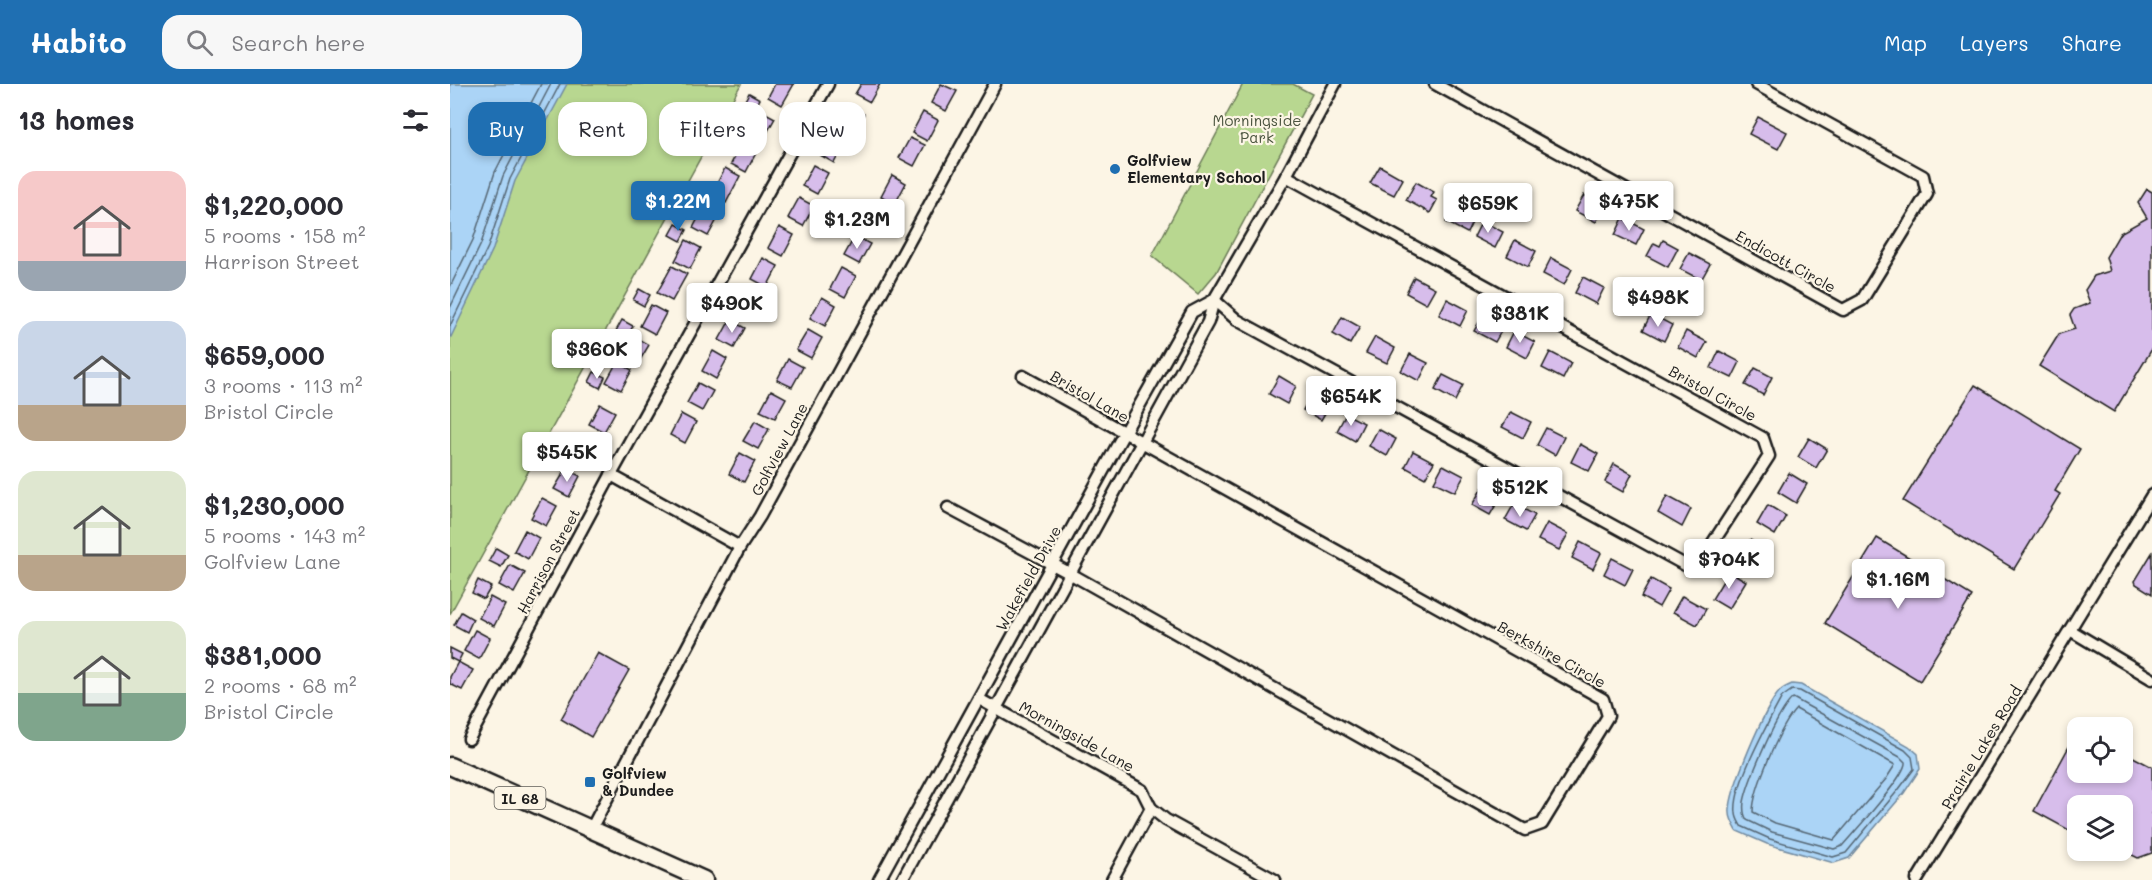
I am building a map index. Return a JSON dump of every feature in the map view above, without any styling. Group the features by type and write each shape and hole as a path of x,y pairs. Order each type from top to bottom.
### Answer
{"main road":[{"name":"IL 68","path":"450,766 704,880"}],"street":[{"name":"Harrison Street","path":"469,739 611,475 828,84"},
{"name":"Golfview Lane","path":"591,829 740,547 760,516 995,84"},
{"name":"Wakefield Drive","path":"902,880 1208,322 1214,300 1286,176 1335,84"},
{"name":"Endicott Circle","path":"1436,84 1844,310 1862,300 1927,194 1923,176 1756,84"},
{"name":"Bristol Circle","path":"1214,300 1237,320 1685,565 1701,561 1769,456 1763,438 1286,176"},
{"name":"Wakefield Drive","path":"879,880 1192,312 1214,300"},
{"name":"Bristol Lane","path":"1023,376 1141,443"},
{"name":"Berkshire Circle","path":"948,508 1071,574 1525,830 1542,825 1608,716 1603,699 1141,443"},
{"path":"611,475 740,547"},
{"name":"Prairie Lakes Road","path":"1917,880 2152,495"},
{"path":"2070,630 2152,678"},
{"name":"Morningside Lane","path":"979,699 1142,790 1150,808 1166,820 1275,880"},
{"path":"926,795 944,805"},
{"path":"1112,880 1150,808"}],"green space":[{"path":"450,84 741,84 731,102 659,102 659,156 701,156 450,614"},
{"name":"Morningside Park","path":"1243,84 1293,84 1312,94 1216,273 1198,294 1152,256"}],"water":[{"path":"450,84 567,84 546,123 546,102 468,102 468,156 528,156 515,181 493,249 450,339"},
{"path":"1792,684 1801,685 1909,746 1918,754 1920,769 1904,793 1849,858 1834,863 1767,844 1737,831 1731,818 1731,803 1735,788 1757,731 1773,700 1781,690"}],"building":[{"path":"775,84 794,84 784,102 779,103 768,97"},
{"path":"861,84 880,84 870,102 855,94"},
{"path":"941,84 957,91 946,111 931,103"},
{"path":"749,93 760,99 758,102 744,102"},
{"path":"923,112 938,120 927,141 912,133"},
{"path":"767,114 775,118 767,133"},
{"path":"1758,117 1787,132 1778,149 1749,134"},
{"path":"910,138 925,145 914,166 899,158"},
{"path":"735,156 754,156 746,172 731,164"},
{"path":"822,156 838,156 834,163"},
{"path":"813,165 828,173 817,194 802,186"},
{"path":"1380,166 1403,179 1394,195 1370,183"},
{"path":"725,168 740,176 726,203 711,195"},
{"path":"892,175 906,183 895,204 881,196"},
{"path":"1416,182 1434,192 1431,197 1437,200 1430,213 1406,200"},
{"path":"2147,189 2152,192 2152,349 2114,412 2039,366 2059,334 2075,329 2070,315 2074,309 2090,303 2085,290 2094,276 2110,271 2106,257 2120,233 2147,218 2138,203"},
{"path":"693,190 704,196 698,207 687,201"},
{"path":"1584,195 1605,206 1596,222 1575,211"},
{"path":"799,198 814,206 803,226 788,218"},
{"path":"873,205 887,213 876,233 861,225"},
{"path":"1454,206 1475,216 1467,233 1446,222"},
{"path":"704,207 719,216 708,236 693,228"},
{"path":"1623,218 1644,229 1636,245 1615,235"},
{"path":"1482,221 1503,232 1495,248 1474,237"},
{"path":"676,224 687,230 681,241 670,235"},
{"path":"779,227 794,235 783,256 768,248"},
{"path":"855,236 870,244 859,264 844,256"},
{"path":"686,240 701,248 690,269 675,261"},
{"path":"1515,240 1536,251 1528,267 1507,256"},
{"path":"1663,240 1678,248 1668,267 1647,256 1654,243 1660,246"},
{"path":"1689,253 1710,264 1701,280 1680,269"},
{"path":"763,258 778,266 767,287 752,279"},
{"path":"1551,258 1572,269 1564,285 1543,274"},
{"path":"672,266 687,274 672,301 657,293"},
{"path":"841,268 856,276 845,297 830,289"},
{"path":"1414,277 1435,288 1426,304 1406,293"},
{"path":"1583,277 1604,288 1596,304 1575,293"},
{"path":"639,289 650,295 644,306 633,300"},
{"path":"748,290 763,298 752,319 737,311"},
{"path":"822,297 836,305 825,326 810,318"},
{"path":"1447,299 1468,310 1460,326 1439,315"},
{"path":"651,305 666,313 655,334 640,326"},
{"path":"1651,314 1672,325 1664,341 1643,330"},
{"path":"1483,315 1504,326 1495,342 1474,331"},
{"path":"1342,317 1360,327 1350,344 1333,334"},
{"path":"622,320 633,326 627,337 616,331"},
{"path":"730,320 745,328 734,348 719,340"},
{"path":"808,330 822,338 811,358 796,350"},
{"path":"1514,331 1535,342 1527,358 1506,347"},
{"path":"1686,331 1707,342 1698,358 1678,347"},
{"path":"634,337 649,345 637,365 623,357"},
{"path":"1375,337 1395,348 1387,363 1366,353"},
{"path":"713,351 727,359 716,379 702,371"},
{"path":"1719,351 1740,362 1732,378 1711,368"},
{"path":"1550,352 1571,363 1563,379 1542,368"},
{"path":"1410,354 1428,363 1419,381 1401,371"},
{"path":"788,359 803,367 792,387 777,380"},
{"path":"617,362 632,370 621,390 606,382"},
{"path":"1755,368 1772,377 1763,395 1745,385"},
{"path":"594,372 605,377 600,388 589,382"},
{"path":"1443,375 1463,385 1455,401 1435,390"},
{"path":"1279,376 1296,386 1287,404 1269,394"},
{"path":"698,383 713,391 702,411 687,403"},
{"path":"1975,385 2080,449 2055,491 2060,494 2014,569 1903,501"},
{"path":"771,390 786,398 775,418 760,411"},
{"path":"1312,393 1331,403 1321,420 1303,410"},
{"path":"600,404 615,412 604,432 589,424"},
{"path":"1511,412 1531,422 1523,438 1502,427"},
{"path":"681,414 696,422 685,443 670,435"},
{"path":"1346,414 1364,423 1355,441 1337,431"},
{"path":"755,421 769,429 758,449 743,441"},
{"path":"1546,428 1564,437 1555,455 1537,445"},
{"path":"1378,429 1396,439 1387,456 1369,446"},
{"path":"583,436 598,444 587,465 573,457"},
{"path":"1809,438 1827,449 1816,468 1798,457"},
{"path":"1580,444 1598,454 1589,471 1571,462"},
{"path":"551,450 564,456 557,469 545,462"},
{"path":"1413,451 1434,462 1425,478 1405,467"},
{"path":"740,453 755,461 744,482 729,474"},
{"path":"1614,464 1632,474 1623,492 1605,482"},
{"path":"1443,465 1464,476 1455,492 1434,482"},
{"path":"566,469 580,476 569,497 554,489"},
{"path":"1789,473 1807,484 1796,503 1778,492"},
{"path":"1482,488 1500,498 1490,515 1472,505"},
{"path":"1667,496 1691,509 1682,527 1658,513"},
{"path":"542,498 557,506 546,526 531,518"},
{"path":"1514,504 1535,515 1526,531 1505,520"},
{"path":"1768,505 1786,516 1775,535 1757,524"},
{"path":"1547,523 1568,534 1559,550 1538,540"},
{"path":"525,530 539,538 528,559 514,551"},
{"path":"1877,538 1972,596 1920,681 1825,623"},
{"path":"1750,540 1768,551 1757,569 1739,558"},
{"path":"1580,542 1601,553 1593,569 1572,558"},
{"path":"496,548 508,555 501,567 489,561"},
{"path":"2152,553 2152,594 2135,581"},
{"path":"1612,558 1633,569 1625,585 1604,574"},
{"path":"510,565 525,573 514,593 499,585"},
{"path":"1729,571 1746,581 1729,609 1712,599"},
{"path":"1651,579 1669,589 1659,607 1641,597"},
{"path":"478,580 491,587 484,599 472,593"},
{"path":"1682,596 1706,609 1697,625 1673,612"},
{"path":"490,597 505,605 494,626 479,618"},
{"path":"461,612 473,619 467,632 454,625"},
{"path":"475,630 490,638 479,659 464,651"},
{"path":"450,648 462,654 458,662 450,658"},
{"path":"598,653 629,670 591,737 561,719"},
{"path":"458,662 473,670 462,690 450,684 450,677"},
{"path":"2067,750 2067,783 2133,783 2133,757 2152,767 2152,853 2138,858 2133,856 2133,795 2067,795 2067,829 2034,811"}],"place":[{"name":"Golfview Elementary School","path":"1115,169"},
{"name":"Golfview & Dundee","path":"590,782"}]}
